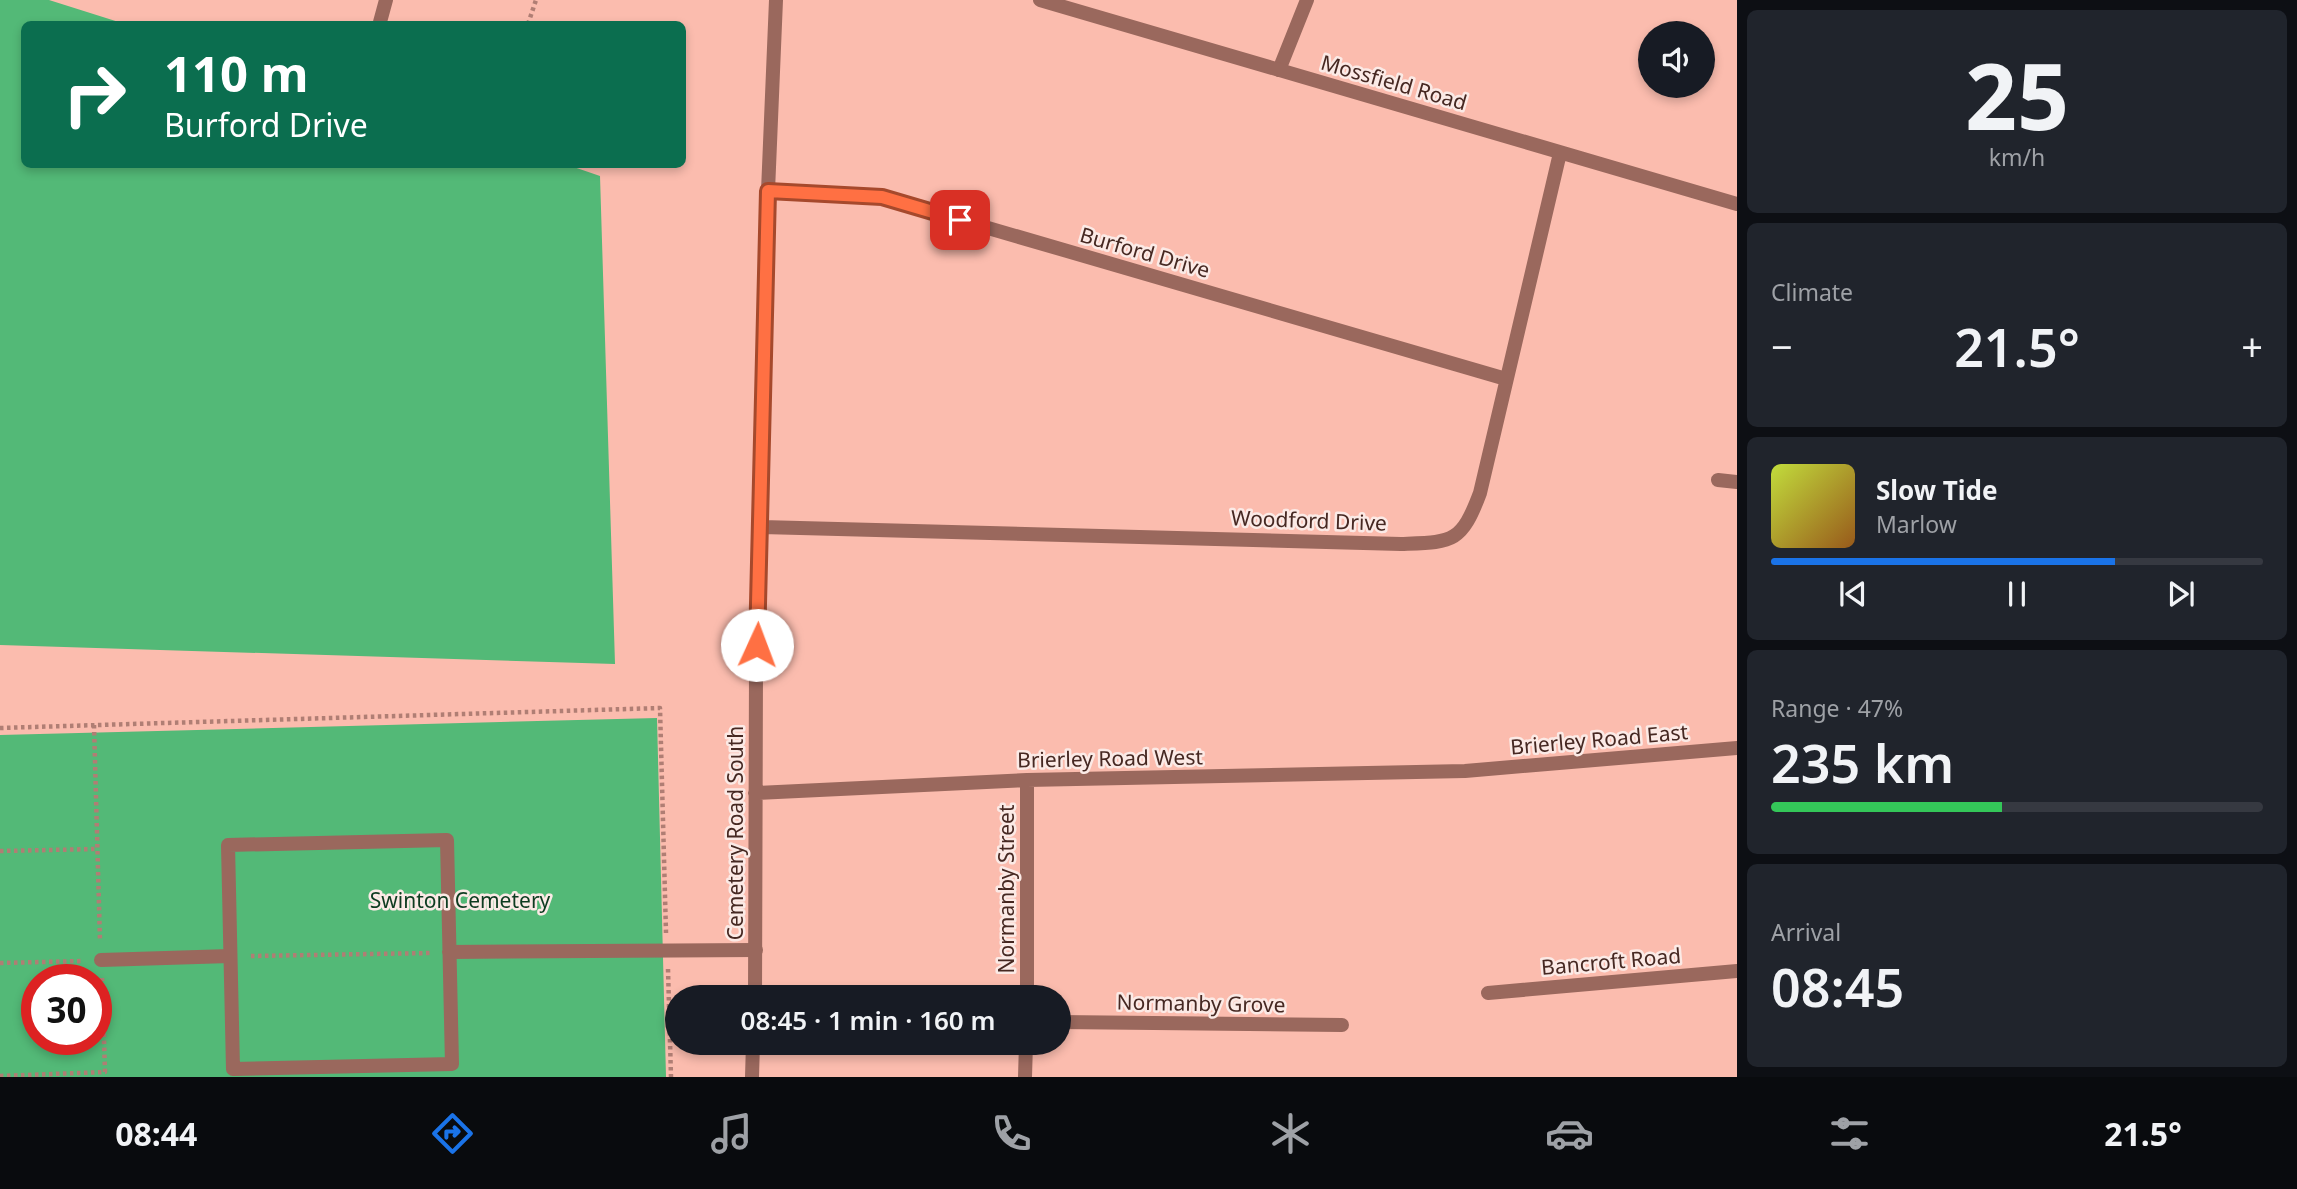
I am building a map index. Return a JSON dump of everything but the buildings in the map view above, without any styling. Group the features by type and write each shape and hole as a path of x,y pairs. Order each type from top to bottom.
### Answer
{"street":[{"path":"380,21 386,0"},
{"path":"757,645 768,191 776,0"},
{"name":"Mossfield Road","path":"1040,0 1737,204"},
{"path":"1279,70 1307,0"},
{"name":"Woodford Drive","path":"760,527 1401,544 1429,543 1455,537 1469,521 1480,494 1560,153"},
{"name":"Burford Drive","path":"768,191 882,197 1506,379"},
{"path":"1718,480 1737,482"},
{"name":"Cemetery Road South","path":"755,985 756,668"},
{"name":"Brierley Road East","path":"1465,771 1737,748"},
{"name":"Brierley Road West","path":"755,793 1027,780 1465,771"},
{"name":"Normanby Street","path":"1027,780 1027,985"},
{"path":"447,840 452,1065 379,1072 233,1069 230,956 228,845 447,840"},
{"path":"449,952 756,950"},
{"path":"101,960 230,956"},
{"name":"Bancroft Road","path":"1488,993 1737,971"},
{"name":"Normanby Grove","path":"1071,1022 1342,1025"},
{"path":"752,1077 753,1055"},
{"path":"1025,1077 1026,1055"}],"path":[{"path":"529,21 536,0"},
{"path":"0,728 660,708 671,1077"},
{"path":"0,1076 105,1072 94,725"},
{"path":"0,850 97,849"},
{"path":"230,956 449,952"},
{"path":"0,963 101,960"}],"green space":[{"path":"0,0 49,0 116,21 21,21 21,168 577,168 600,176 615,664 0,645"},
{"name":"Swinton Cemetery","path":"657,718 666,1077 0,1077 0,735"}],"route":[{"path":"757,645 768,191 882,197 960,220"}]}
